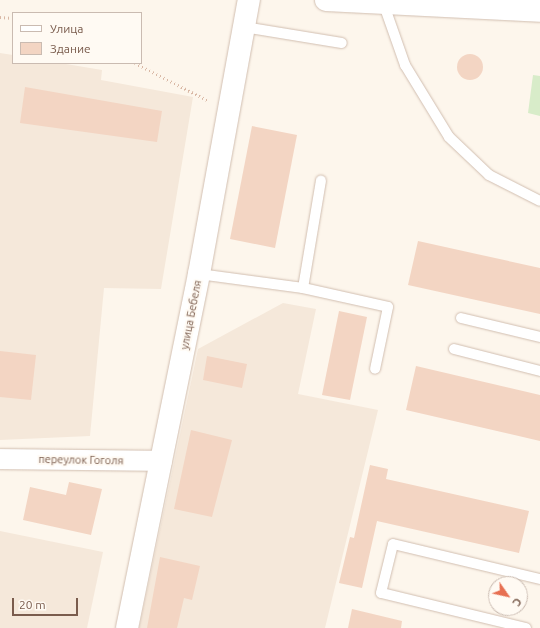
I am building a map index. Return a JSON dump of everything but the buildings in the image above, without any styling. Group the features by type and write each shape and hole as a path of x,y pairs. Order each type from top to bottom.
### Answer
{"street":[{"name":"улица Бебеля","path":"127,628 199,274 248,0"},
{"path":"326,0 384,5 540,11"},
{"name":"переулок Гоголя","path":"0,459 162,461"}],"lane":[{"path":"384,5 405,65 449,137 489,175 540,201"},
{"path":"244,27 342,43"},
{"path":"303,288 321,180"},
{"path":"199,274 303,288 388,307 375,369"},
{"path":"462,318 540,337"},
{"path":"454,349 540,371"},
{"path":"526,628 381,593 393,544 540,579"}],"path":[{"path":"0,17 12,18"},
{"path":"137,64 229,111"}],"shaded area":[{"path":"0,53 12,55 12,64 66,64 102,70 101,80 193,97 161,289 104,288 90,436 0,440"},
{"path":"283,303 316,309 298,394 378,410 325,628 139,628 198,349"},
{"path":"0,531 103,552 87,628 0,628"}],"green space":[{"path":"533,75 540,76 540,116 528,113"}]}
